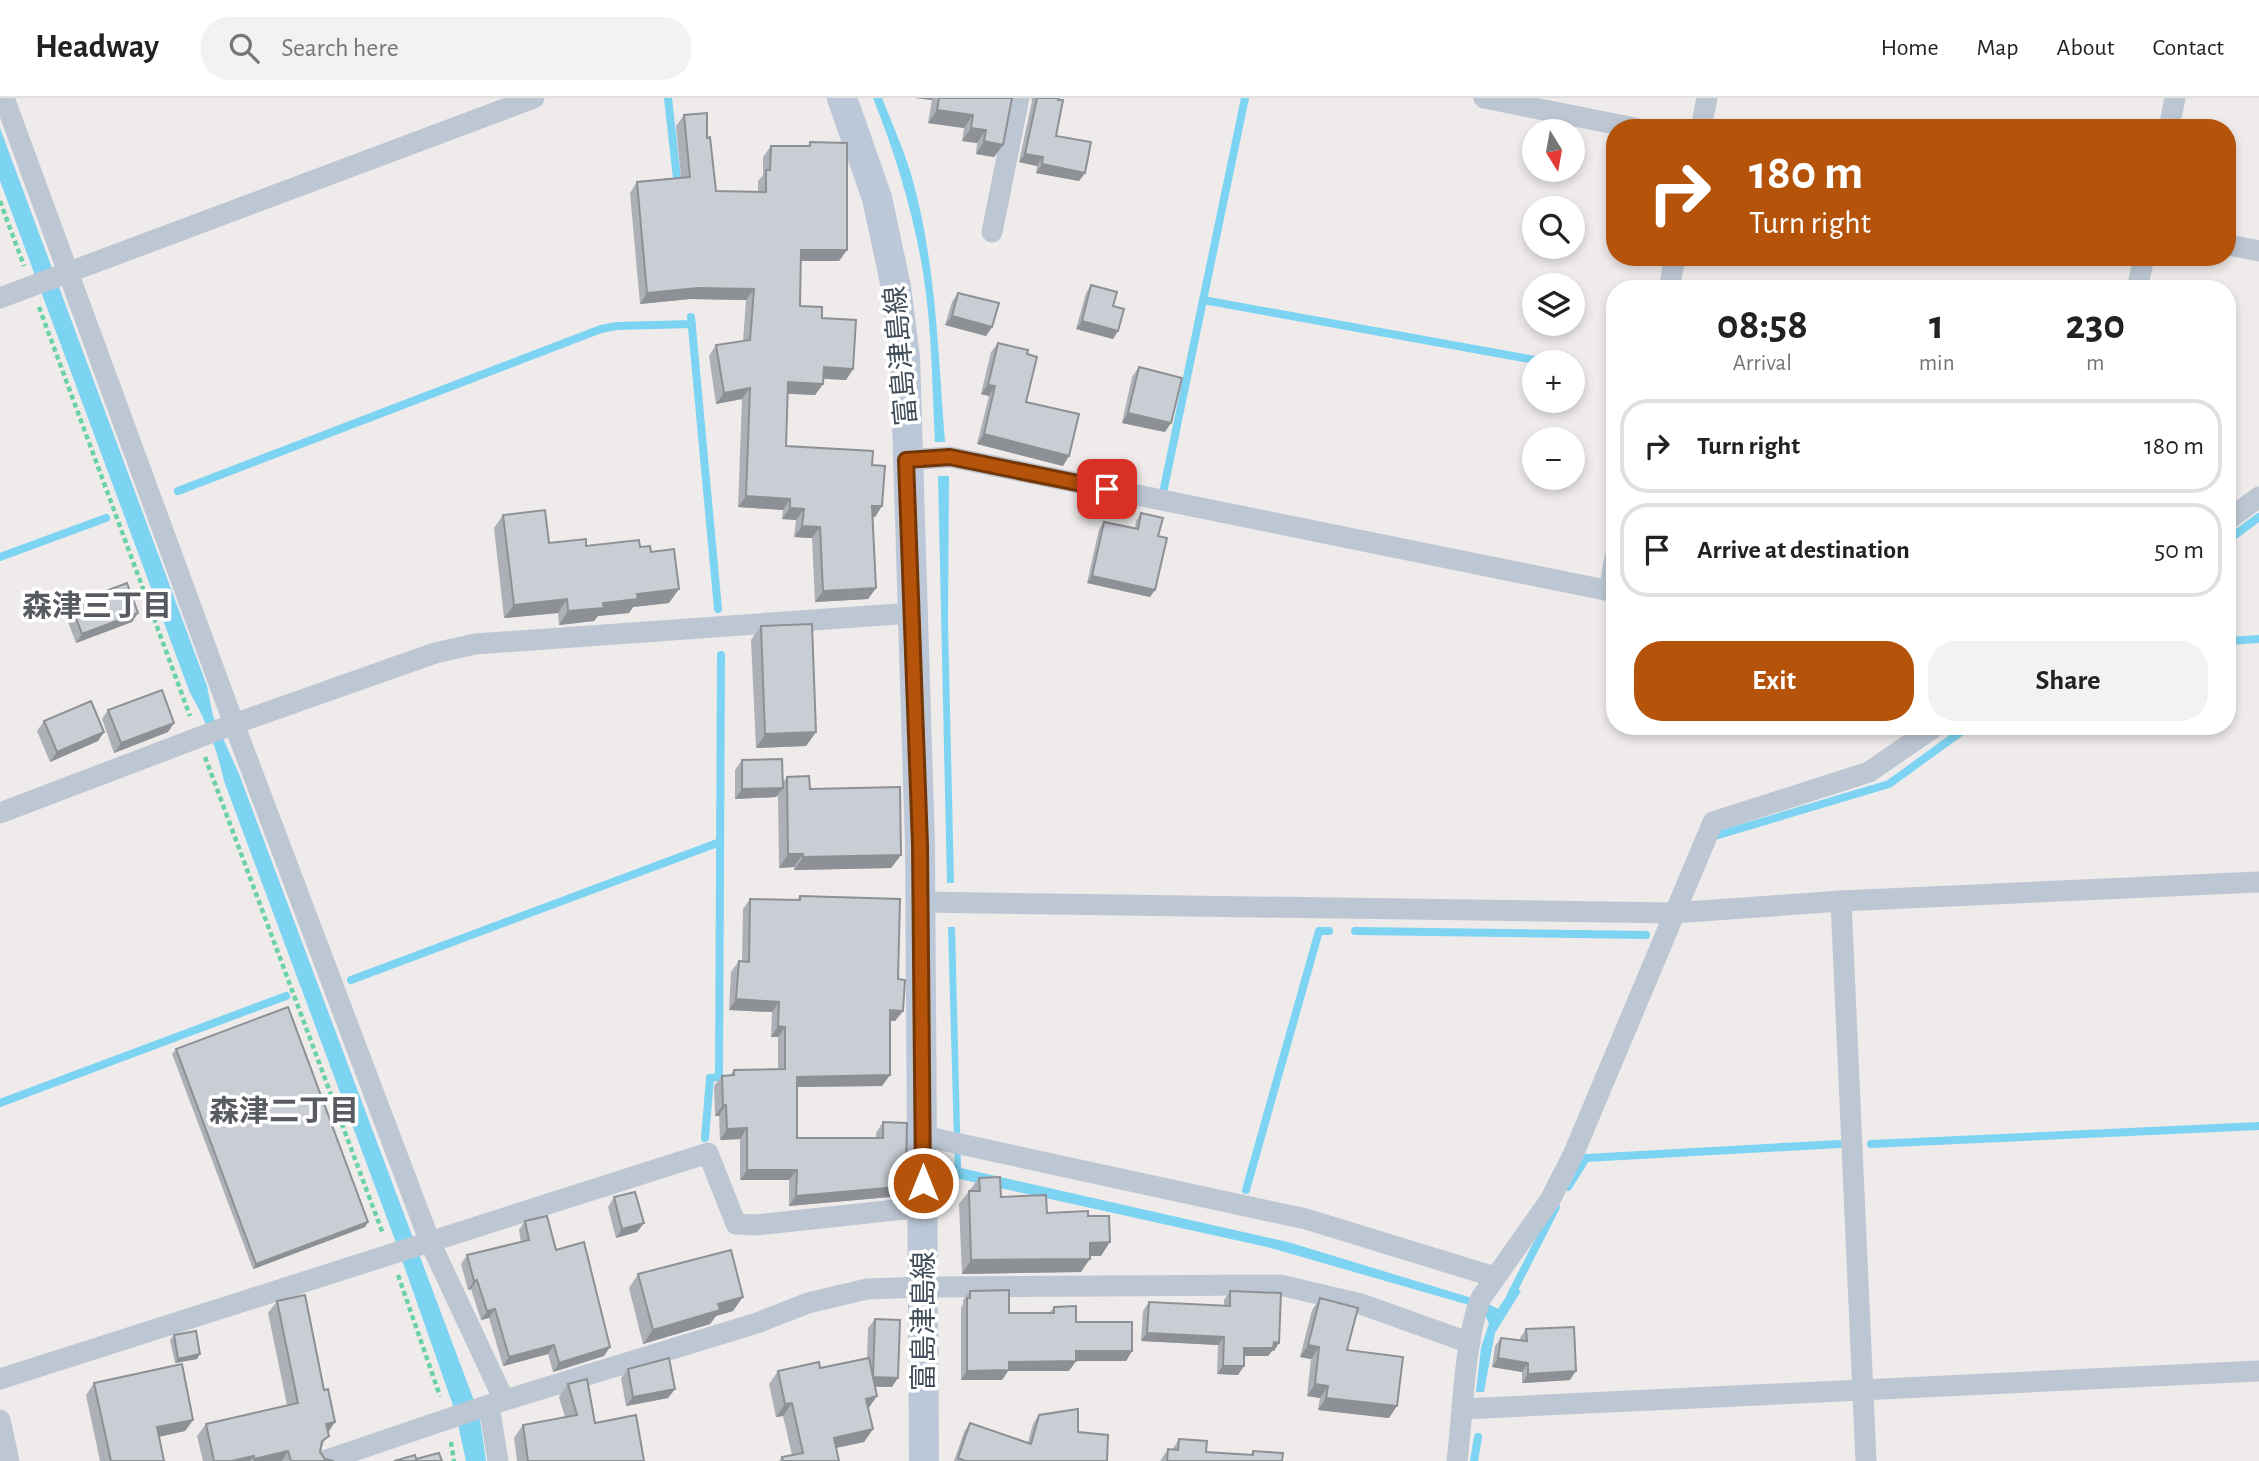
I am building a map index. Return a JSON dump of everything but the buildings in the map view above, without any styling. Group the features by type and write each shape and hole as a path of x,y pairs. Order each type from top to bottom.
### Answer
{"main road":[{"name":"富島津島線","path":"842,98 877,198 896,286 905,357 920,902 946,1141 923,1207 924,1461"}],"street":[{"path":"4,98 65,274 215,731 492,1404 498,1461"},
{"path":"0,298 534,98"},
{"path":"992,232 1019,98"},
{"path":"1484,98 1606,122"},
{"path":"1703,119 1707,98"},
{"path":"2171,119 2175,98"},
{"path":"2236,247 2259,251"},
{"path":"906,460 950,457 1606,591"},
{"path":"2236,514 2259,497"},
{"path":"0,813 215,731 435,653 475,644 912,613"},
{"path":"1457,1461 1470,1343 1479,1304 1550,1200 1573,1154 1713,822 1869,772 1923,735"},
{"path":"920,902 1673,914 1841,901 2259,882"},
{"path":"1841,901 1866,1461"},
{"path":"946,1141 1306,1219 1495,1277"},
{"path":"0,1379 708,1153 736,1224 923,1207"},
{"path":"324,1461 492,1404 757,1323 808,1303 867,1290 922,1287 1280,1285 1361,1304 1470,1343"},
{"path":"1463,1409 2259,1371"},
{"path":"0,1420 9,1461"}],"path":[{"path":"0,201 215,731 451,1418 454,1461"}],"water":[{"path":"873,98 882,98 908,164 926,240 935,307 945,442 935,442 928,314 919,250 903,184"},
{"path":"0,128 207,686 213,716 239,774 473,1398 480,1419 486,1461 466,1461 455,1411 395,1240 224,781 211,736 190,693 0,181"},
{"path":"938,476 949,476 948,623 954,883 947,883"},
{"path":"948,927 955,927 961,1168 1288,1242 1485,1302 1498,1309 1513,1286 1521,1291 1495,1333 1484,1392 1476,1392 1481,1348 1489,1323 1483,1311 1469,1305 1267,1247 955,1178"}],"waterway":[{"path":"668,98 678,187"},
{"path":"1163,493 1245,98"},
{"path":"1203,300 1522,358"},
{"path":"691,317 718,609"},
{"path":"178,491 601,329 617,326 692,324"},
{"path":"2236,534 2259,517"},
{"path":"0,557 106,518"},
{"path":"2236,640 2259,639"},
{"path":"705,1138 710,1078 719,1077 721,655"},
{"path":"1715,836 1889,784 1957,735"},
{"path":"351,980 720,842"},
{"path":"1246,1190 1319,931 1329,931"},
{"path":"1355,931 1646,935"},
{"path":"0,1103 286,996"},
{"path":"1871,1144 2259,1126"},
{"path":"1568,1187 1586,1158 1839,1144"},
{"path":"1511,1295 1556,1207"},
{"path":"1474,1461 1478,1437"}],"district":[{"name":"森津三丁目","path":"97,606"},
{"name":"森津二丁目","path":"284,1111"}],"route":[{"path":"923,1183 920,845 906,460 950,457 1107,489"}]}
